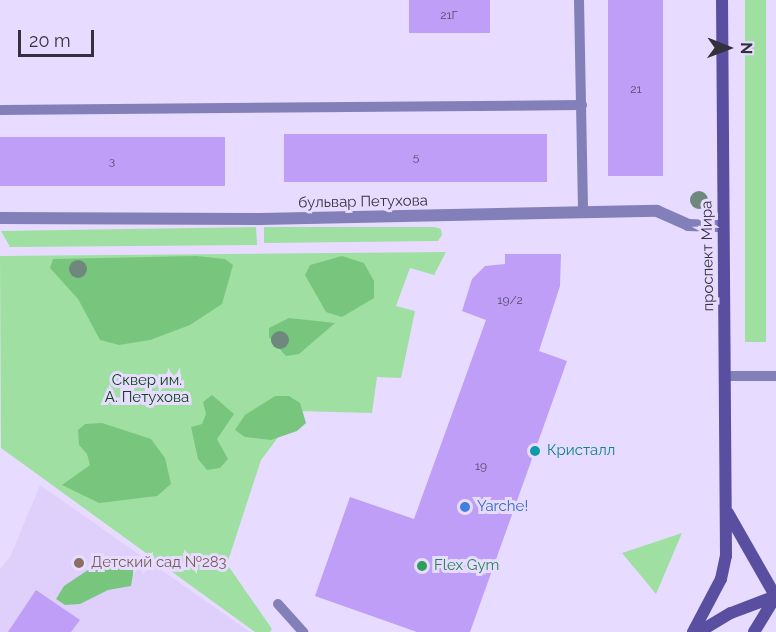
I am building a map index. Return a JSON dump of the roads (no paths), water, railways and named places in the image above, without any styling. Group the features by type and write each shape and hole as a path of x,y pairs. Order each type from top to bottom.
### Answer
{"main road":[{"name":"проспект Мира","path":"693,632 721,579 727,512 722,0"},
{"name":"проспект Мира","path":"727,512 776,596"},
{"path":"699,632 731,613 776,596"},
{"path":"753,632 776,596"}],"street":[{"name":"бульвар Петухова","path":"0,218 260,219 657,211 687,225 723,226"}],"lane":[{"path":"579,0 583,212"},
{"path":"0,110 582,105"},
{"path":"725,376 776,376"},
{"path":"278,604 303,632"}],"place":[{"name":"Кристалл","path":"535,451"},
{"name":"Yarche!","path":"465,507"},
{"name":"Детский сад №283","path":"79,563"},
{"name":"Flex Gym","path":"422,566"}],"park label":[{"name":"Сквер им. А. Петухова","path":"147,388"}]}
